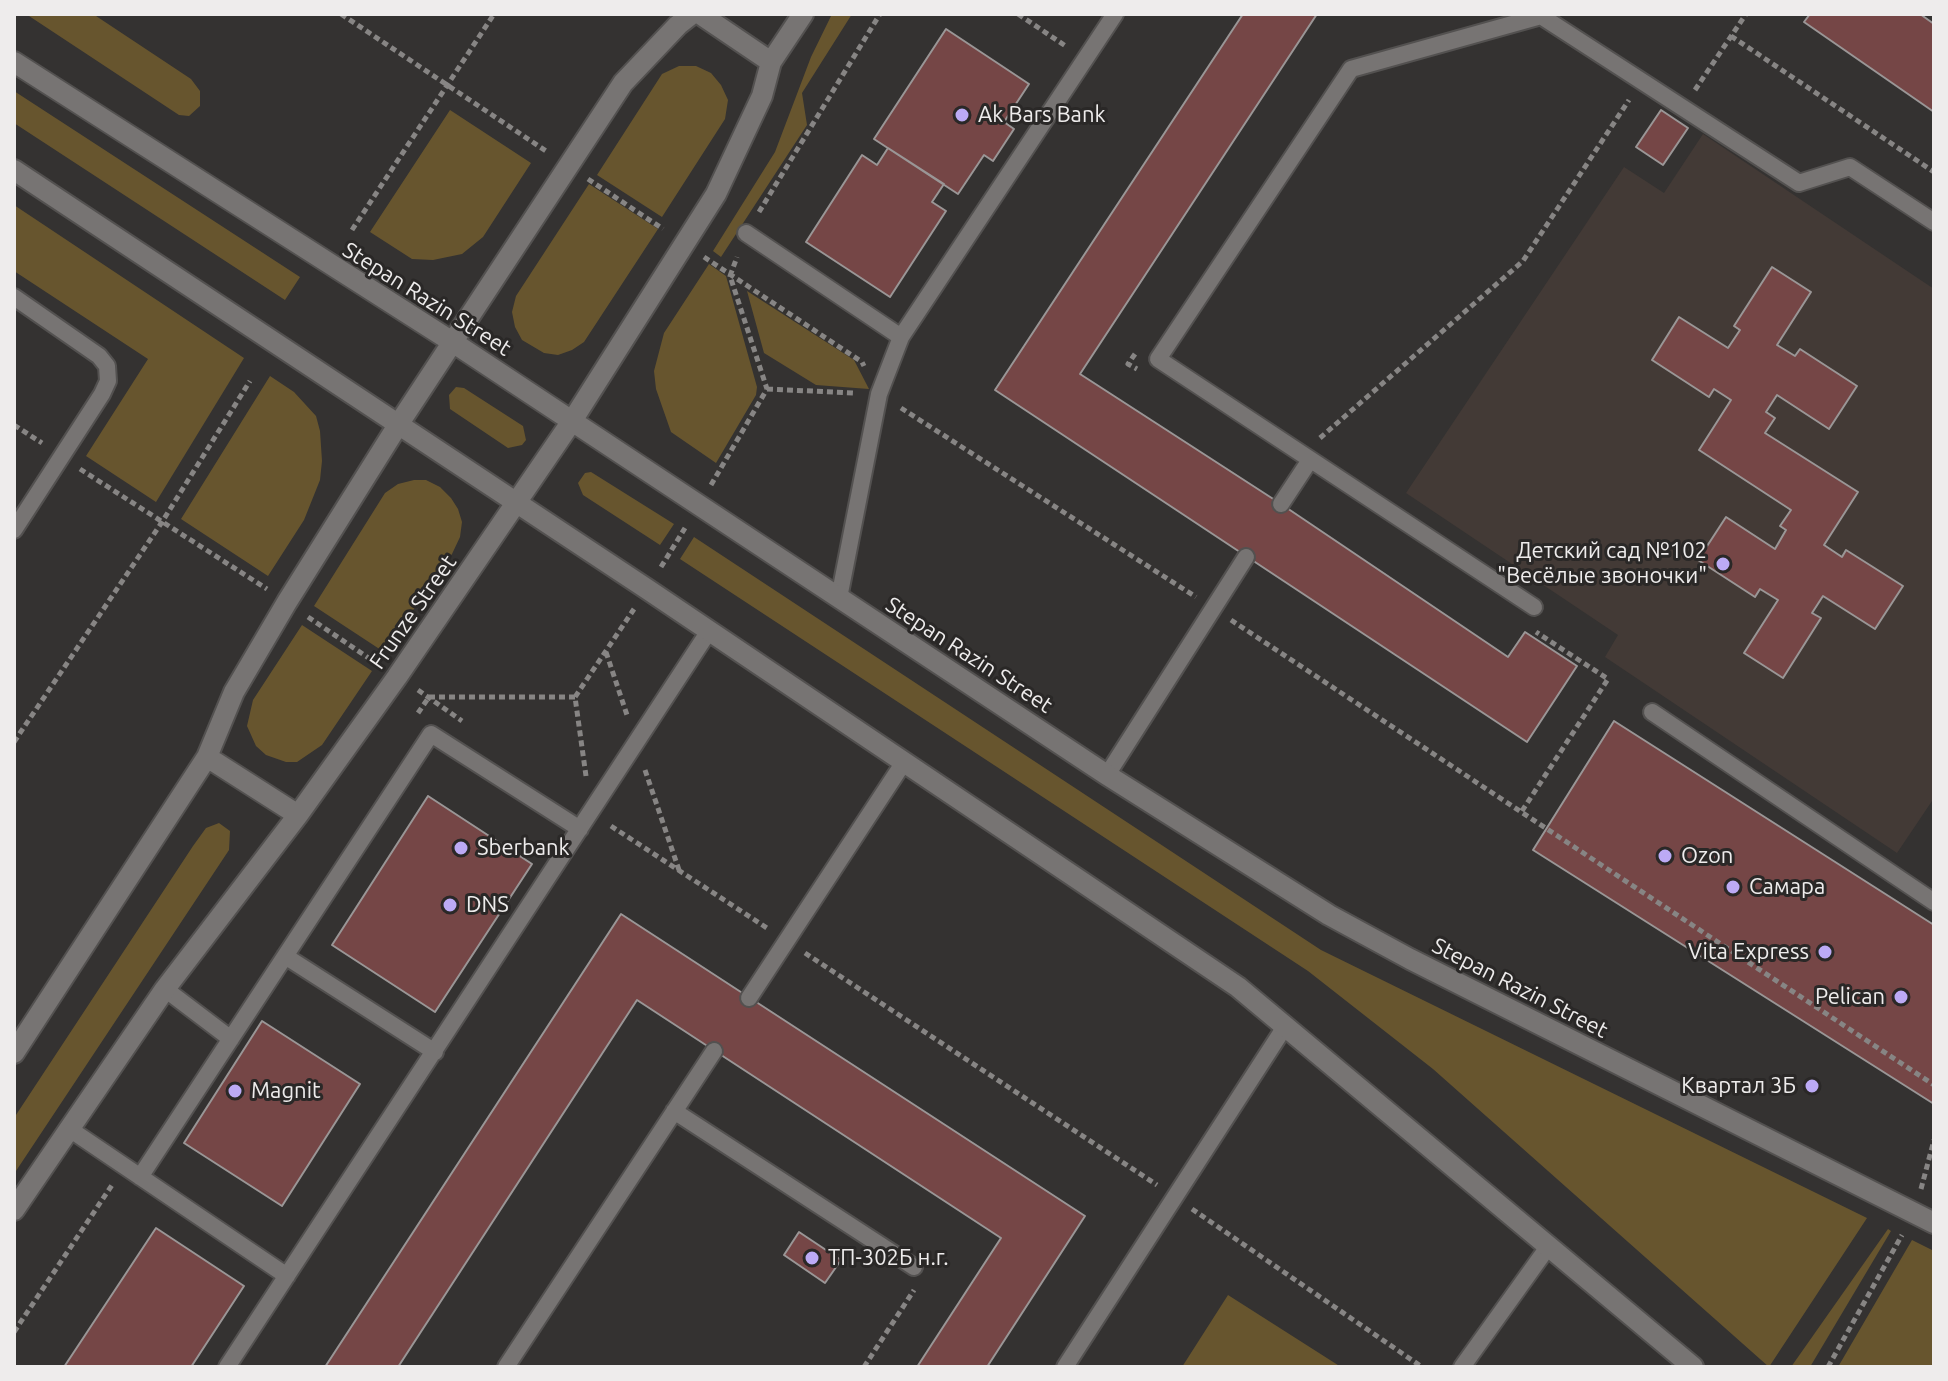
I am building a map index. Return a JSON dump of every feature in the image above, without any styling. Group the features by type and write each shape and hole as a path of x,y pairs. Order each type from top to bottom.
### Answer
{"main road":[{"path":"700,14 771,62"},
{"name":"Frunze Street","path":"14,1210 165,989 298,815 517,505 716,194 762,96 771,62 803,14"},
{"path":"14,1053 207,757 234,692 398,425 623,83 680,18"},
{"name":"Stepan Razin Street","path":"14,62 454,343 1107,775 1356,930 1934,1223"},
{"path":"14,170 647,589 1238,987 1693,1367"},
{"path":"207,757 298,815"}],"lane":[{"path":"839,598 879,394 901,337 1115,14"},
{"path":"1534,607 1158,359 1351,69 1541,16 1799,183 1850,167 1934,222"},
{"path":"746,233 901,337"},
{"path":"14,297 99,356 107,366 108,381 14,530"},
{"path":"1281,504 1306,457"},
{"path":"1107,775 1246,557"},
{"path":"227,1367 709,631"},
{"path":"1652,712 1934,902"},
{"path":"140,1177 431,734 580,829"},
{"path":"749,998 904,762"},
{"path":"285,956 435,1052"},
{"path":"165,989 231,1039"},
{"path":"1065,1367 1286,1025"},
{"path":"506,1367 714,1051"},
{"path":"674,1111 918,1273"},
{"path":"68,1128 287,1276"},
{"path":"1462,1367 1548,1247"}],"path":[{"path":"341,14 447,86"},
{"path":"352,230 494,14"},
{"path":"880,14 746,233 730,276 767,389 700,505 575,697 591,813 1175,1197 1422,1367"},
{"path":"1018,14 1085,58"},
{"path":"1683,108 1746,14"},
{"path":"1731,36 1934,172"},
{"path":"1306,457 1523,261 1642,81"},
{"path":"1137,351 1128,364 1141,372"},
{"path":"14,742 162,522 250,381"},
{"path":"767,389 879,394 1214,609 1934,1085"},
{"path":"14,425 162,522"},
{"path":"1522,811 1608,679 1531,628"},
{"path":"466,724 429,697 575,697"},
{"path":"1828,1367 1914,1214 1934,1140"},
{"path":"864,1367 918,1273"}],"shaded area":[{"path":"26,14 93,14 191,79 200,91 200,106 189,116 179,115"},
{"path":"832,14 852,14 802,93 807,125 721,257 713,251 775,152 811,57"},
{"path":"679,66 696,66 711,73 728,100 725,119 662,217 597,175 662,74"},
{"path":"14,91 300,277 285,300 14,123"},
{"path":"450,110 531,163 483,237 462,254 433,260 412,259 370,232"},
{"name":"Детский сад №102 \"Весёлые звоночки\"","path":"1703,134 1934,289 1934,798 1897,853 1605,657 1618,635 1406,493 1624,167 1664,193"},
{"path":"589,184 658,229 584,342 558,355 544,353 522,340 515,327 512,312 516,296"},
{"path":"14,205 244,358 156,502 86,456 148,359 14,271"},
{"path":"709,264 726,276 757,387 756,395 716,463 671,432 656,389 654,371 664,333"},
{"path":"747,291 854,360 869,389 816,385 764,353"},
{"path":"270,376 294,392 316,416 322,461 320,480 304,520 268,576 181,519"},
{"path":"456,387 464,388 523,426 526,440 522,445 508,448 450,409 449,395"},
{"path":"591,472 674,524 660,545 583,495 578,483 585,473"},
{"path":"426,480 440,487 451,498 462,522 460,537 452,554 384,652 314,606 385,493 398,484"},
{"path":"694,537 1321,950 1867,1218 1769,1367 1433,1069 1308,971 680,559"},
{"path":"302,625 372,671 322,745 297,762 286,762 266,755 256,746 247,726 253,700"},
{"path":"219,823 230,831 229,850 14,1174 14,1118 193,846 206,828"},
{"path":"1888,1229 1891,1231 1810,1367 1791,1367"},
{"path":"1912,1240 1934,1251 1934,1367 1838,1367"},
{"path":"1228,1295 1341,1367 1182,1367"}],"building":[{"path":"1243,14 1317,14 1080,374 1281,504 1508,657 1525,632 1577,666 1527,742 995,390"},
{"path":"1810,14 1920,14 1934,24 1934,112 1804,22"},
{"path":"946,29 1029,84 1004,122 1014,129 993,161 984,155 958,194 874,139"},
{"path":"1661,110 1688,128 1663,165 1636,147"},
{"path":"888,148 944,184 932,202 946,211 890,297 806,242 862,155 877,165"},
{"path":"1772,267 1811,292 1777,345 1795,356 1800,349 1857,386 1829,429 1777,395 1766,412 1775,418 1765,433 1858,492 1824,545 1842,557 1846,550 1903,586 1875,629 1823,596 1812,613 1821,618 1783,678 1744,653 1778,600 1760,589 1755,597 1698,560 1726,517 1775,549 1786,530 1780,526 1791,510 1699,450 1731,400 1714,389 1709,397 1652,360 1679,317 1728,348 1740,330 1734,326"},
{"name":"Самара","path":"1614,721 1934,925 1934,1104 1533,850"},
{"path":"428,796 532,864 435,1012 332,945"},
{"path":"621,914 1085,1216 987,1367 917,1367 1001,1238 637,1000 398,1367 325,1367"},
{"path":"262,1021 360,1084 282,1206 184,1143"},
{"path":"156,1228 244,1286 191,1367 64,1367"},
{"name":"ТП-302Б н.г.","path":"799,1232 841,1260 825,1283 784,1255"}],"place":[{"name":"Ak Bars Bank","path":"962,115"},
{"name":"Детский сад №102 \"Весёлые звоночки\"","path":"1723,564"},
{"name":"Sberbank","path":"461,848"},
{"name":"Ozon","path":"1665,856"},
{"name":"Самара","path":"1733,887"},
{"name":"DNS","path":"450,905"},
{"name":"Vita Express","path":"1825,952"},
{"name":"Pelican","path":"1901,997"},
{"name":"Квартал 3Б","path":"1812,1086"},
{"name":"Magnit","path":"235,1091"},
{"name":"ТП-302Б н.г.","path":"812,1258"}]}
